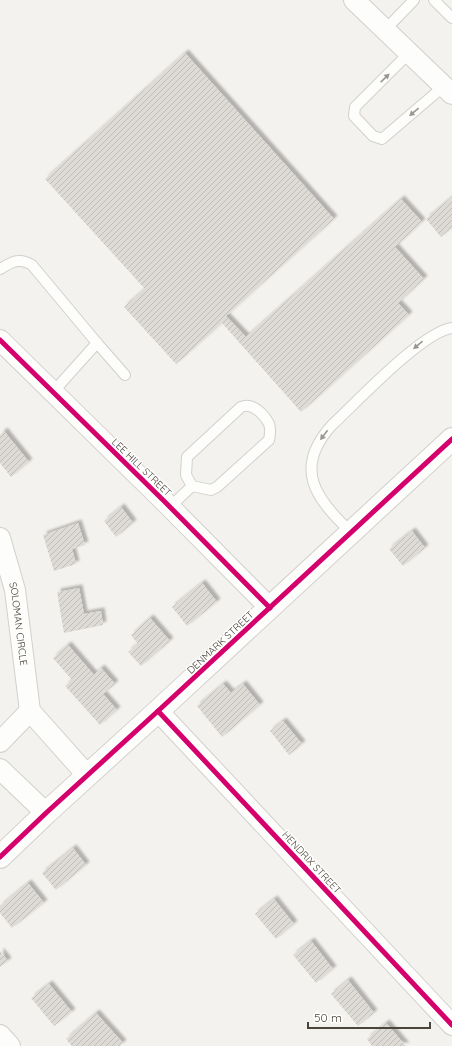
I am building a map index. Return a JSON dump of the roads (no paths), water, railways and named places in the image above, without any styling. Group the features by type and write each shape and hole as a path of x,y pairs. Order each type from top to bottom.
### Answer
{"street":[{"path":"354,0 448,90"},
{"name":"LEE HILL STREET","path":"0,340 170,507 270,608"},
{"name":"DENMARK STREET","path":"0,857 452,439"},
{"name":"SOLOMAN CIRCLE","path":"0,538 15,590 30,711"},
{"path":"0,742 30,711 87,775"},
{"name":"HENDRIX STREET","path":"158,711 452,1025"},
{"path":"0,769 46,813"},
{"path":"0,1035 10,1046"}],"lane":[{"path":"385,30 414,0"},
{"path":"434,0 452,18"},
{"path":"409,54 355,107 354,116 373,136 382,139 448,90"},
{"path":"0,269 15,261 24,260 32,265 125,375"},
{"path":"351,532 336,518 313,484 311,465 318,443 332,425 412,350 426,338 452,328"},
{"path":"52,392 97,343"},
{"path":"247,404 254,406 269,424 269,440 217,487 211,490 192,486 186,475 187,457 241,407 247,404"},
{"path":"170,507 192,486"}]}
